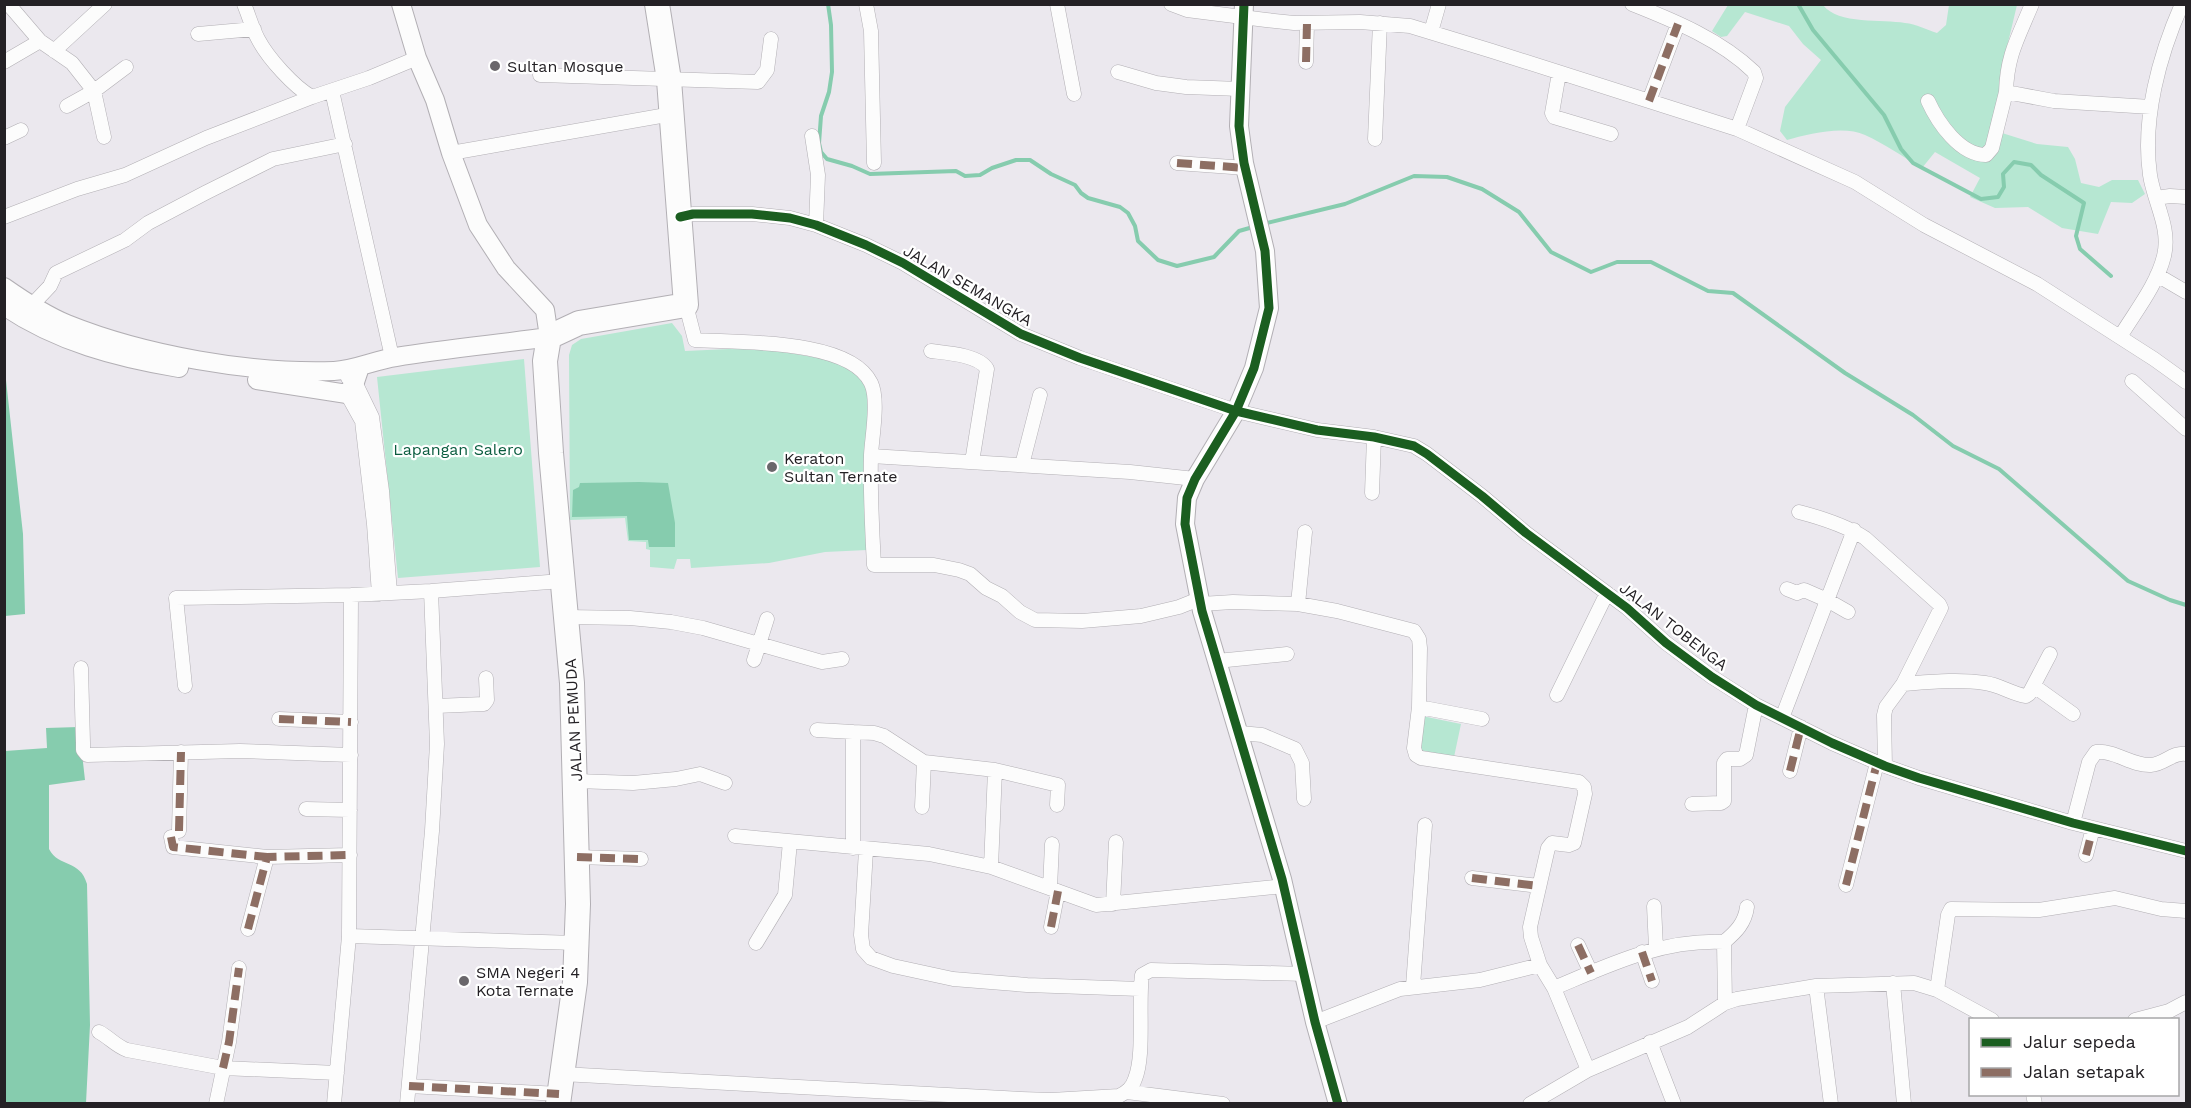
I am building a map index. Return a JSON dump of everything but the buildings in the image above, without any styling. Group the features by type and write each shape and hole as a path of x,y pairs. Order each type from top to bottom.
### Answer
{"highway":[{"path":"549,338 579,323 686,305 669,80 657,4"},
{"name":"JALAN PEMUDA","path":"549,338 546,373 561,580 572,683 576,782 578,943 560,1091"}],"street":[{"path":"54,51 105,4"},
{"path":"244,4 259,40 281,70 312,97"},
{"path":"401,4 417,58 435,100 451,153 478,225 493,250 545,310 579,323"},
{"path":"866,4 871,31 874,163"},
{"path":"1057,4 1074,94"},
{"path":"1171,4 1187,10 1244,11 1306,22 1380,23 1410,26 1737,129 1855,182 1924,225 2037,284 2187,382"},
{"path":"1431,32 1439,4"},
{"path":"1632,4 1668,11 1678,24 1727,51 1756,75 1737,129"},
{"path":"1928,101 1946,131 1962,145 1979,155 1986,155 1992,148 2006,92 2006,73 2010,54 2032,4"},
{"path":"2120,337 2157,275 2164,257 2165,233 2149,167 2151,107 2165,49 2182,4"},
{"path":"10,6 40,41 72,63 94,91 104,137"},
{"path":"1244,11 1239,126 1265,251 1269,308 1254,368 1236,411 1195,479 1188,498 1185,524 1200,602 1284,886 1315,1022 1338,1104"},
{"path":"1306,22 1306,63"},
{"path":"1375,139 1380,23"},
{"path":"1649,100 1678,24"},
{"path":"198,34 254,28"},
{"path":"540,75 758,82 767,70 771,39"},
{"path":"4,62 40,41"},
{"path":"4,217 78,189 125,175 206,138 417,58"},
{"path":"67,106 94,91 126,67"},
{"path":"1118,72 1176,86 1240,89"},
{"path":"1559,73 1552,113 1554,117 1611,134"},
{"path":"332,91 392,357"},
{"path":"2006,92 2054,101 2151,107"},
{"path":"451,153 672,114"},
{"path":"4,138 21,130"},
{"path":"812,136 818,175 816,225"},
{"path":"19,307 50,286 57,273 66,267 124,240 148,223 273,159 345,144"},
{"path":"1177,163 1246,168"},
{"path":"2156,198 2187,197"},
{"name":"JALAN SEMANGKA","path":"681,217 693,214 752,214 790,218 816,225 903,263 1021,334 1080,358 1236,411"},
{"path":"2157,275 2187,292"},
{"path":"4,287 19,307 54,334 120,357 220,375 354,381 392,357 549,338 545,310"},
{"path":"686,305 695,340 763,342 816,350 847,361 865,374 872,384 874,396 871,456 873,565 934,565 959,570 970,574 986,588 1002,596 1020,612 1035,620 1082,621 1141,616 1200,602 1233,602 1298,604 1337,611 1414,631 1419,639 1420,648 1419,707 1414,748 1416,755 1421,758 1579,782 1584,787 1585,794 1575,840 1572,844 1550,845 1530,927 1540,965 1554,988 1588,1070"},
{"path":"19,307 117,341 165,353 259,369 336,371 354,381 372,417 382,491 385,594"},
{"path":"931,351 966,357 984,364 987,369 972,462"},
{"path":"2132,381 2187,429"},
{"path":"1022,465 1040,395"},
{"name":"JALAN TOBENGA","path":"1236,411 1317,430 1374,437 1414,446 1607,593 1666,643 1712,677 1756,705 1881,765 2073,823 2187,851"},
{"path":"1372,493 1374,437"},
{"path":"871,456 1130,472 1195,479"},
{"path":"1799,512 1854,530 1874,545 1941,608 1903,684 1886,707 1881,765 1846,885"},
{"path":"1782,718 1854,530"},
{"path":"1298,604 1305,532"},
{"path":"185,686 176,598 385,594 561,580"},
{"path":"1788,589 1797,593 1804,590 1848,612"},
{"path":"407,1104 432,831 437,744 431,591"},
{"path":"1557,695 1607,593"},
{"path":"334,1104 348,936 351,595"},
{"path":"566,617 630,618 671,622 703,628 822,662 842,659"},
{"path":"754,660 767,619"},
{"path":"1217,661 1287,654"},
{"path":"1903,684 1985,683 2001,686 2026,696 2034,686 2050,654"},
{"path":"81,668 83,750 87,755 240,751 351,755"},
{"path":"436,706 484,704 487,700 486,678"},
{"path":"2034,686 2073,714"},
{"path":"1692,804 1724,801 1724,763 1727,759 1740,759 1746,755 1756,705"},
{"path":"1419,707 1482,719"},
{"path":"279,719 351,722"},
{"path":"1790,771 1801,727"},
{"path":"817,730 874,733 884,736 924,762 995,770 1058,785 1057,805"},
{"path":"853,732 861,935 863,949 871,958 892,966 953,979 1027,986 1140,989"},
{"path":"1240,733 1262,735 1294,749 1302,763 1304,799"},
{"path":"181,752 173,847 267,857 350,855"},
{"path":"2073,823 2089,762 2096,752 2153,765 2176,753 2187,754"},
{"path":"922,807 924,762"},
{"path":"991,867 995,770"},
{"path":"576,782 633,783 700,774 725,783"},
{"path":"306,809 350,810"},
{"path":"1413,986 1425,825"},
{"path":"2086,855 2093,828"},
{"path":"735,836 929,854 991,867 1096,905 1284,886"},
{"path":"756,943 785,895 790,842"},
{"path":"1113,904 1116,842"},
{"path":"1051,927 1054,890 1052,844"},
{"path":"248,929 267,857"},
{"path":"577,857 641,859"},
{"path":"1472,878 1539,886"},
{"path":"1937,990 1948,915 1951,909 2039,910 2115,898 2161,909 2187,911"},
{"path":"1654,906 1656,948"},
{"path":"1554,988 1656,948 1689,942 1724,942 1746,917 1747,907"},
{"path":"348,936 578,943"},
{"path":"1724,942 1725,1004"},
{"path":"1578,945 1591,973"},
{"path":"1642,952 1652,981"},
{"path":"1315,1022 1389,992 1413,986 1480,980 1540,965"},
{"path":"216,1104 229,1042 239,968"},
{"path":"409,1086 955,1100 1096,1101 1119,1096 1127,1092 1133,1084 1138,1069 1142,975 1151,970 1305,974"},
{"path":"1893,983 1904,1104"},
{"path":"1530,1104 1588,1070 1688,1027 1725,1004 1753,995 1816,986 1923,984 1988,1018"},
{"path":"1816,986 1832,1104"},
{"path":"2143,1018 2169,1011 2187,1002"},
{"path":"99,1032 110,1038 117,1047 127,1050 223,1068 337,1073"},
{"path":"1650,1042 1674,1104"},
{"path":"1127,1092 1223,1104"}],"green space":[{"path":"1728,5 1823,5 1839,16 1909,24 1937,33 1946,25 1949,5 2017,5 2006,51 2002,133 2037,144 2068,147 2075,159 2081,183 2099,187 2112,180 2138,180 2145,194 2132,203 2111,202 2098,234 2062,228 2028,207 1995,208 1970,197 1980,178 1935,152 1922,168 1880,142 1856,132 1826,132 1787,140 1780,131 1785,107 1821,60 1803,44 1789,26 1745,12 1727,36 1721,37 1712,31"},
{"path":"672,323 682,336 685,351 773,350 830,360 861,376 868,387 870,413 867,550 825,552 769,563 691,568 690,559 677,559 674,569 650,567 650,550 646,549 646,542 628,541 625,518 570,520 569,355 572,345 581,339"},
{"name":"Lapangan Salero","path":"524,359 540,567 398,578 377,377"},
{"path":"1422,716 1461,724 1454,757 1415,749"}],"shaded area":[{"path":"5,371 23,534 25,614 5,616"},
{"path":"580,483 668,483 675,523 675,547 649,547 648,540 629,540 627,516 572,517 573,490 579,487"},
{"path":"79,727 85,780 49,785 49,849 58,859 80,871 87,884 90,1025 86,1103 5,1104 5,751 47,748 46,728"}],"waterway":[{"path":"828,4 832,72 829,92 821,116 819,143 821,152 827,159 870,174 956,171 965,176 980,175 992,168 1016,160 1030,160 1051,174 1075,185 1088,198 1120,207 1128,213 1135,226 1138,241 1158,260 1177,266 1214,257 1239,231 1253,227"},
{"path":"1798,4 1813,30 1884,115 1901,149 1913,163 1981,199 1998,197 2004,187 2003,174 2014,162 2031,165 2041,175 2084,203 2076,236 2080,249 2111,276"},
{"path":"1263,224 1345,204 1414,176 1447,177 1482,189 1519,212 1551,252 1591,272 1617,262 1651,262 1708,291 1733,293 1845,373 1913,415 1953,446 1999,469 2128,581 2186,605"}],"marked path":[{"path":"1306,62 1307,23"},
{"path":"1649,101 1678,24"},
{"path":"1177,163 1246,168"},
{"path":"279,719 351,722"},
{"path":"1790,771 1801,727"},
{"path":"179,831 181,752"},
{"path":"1846,885 1877,763"},
{"path":"2086,855 2093,828"},
{"path":"171,837 173,847 267,857"},
{"path":"248,929 267,857 350,855"},
{"path":"577,857 641,859"},
{"path":"1472,878 1539,886"},
{"path":"1051,927 1058,891"},
{"path":"1578,945 1591,973"},
{"path":"1642,952 1652,981"},
{"path":"223,1068 229,1042 239,968"},
{"path":"409,1086 559,1094"}],"cycle path":[{"path":"1244,4 1239,126 1244,163 1265,251 1269,308 1254,368 1236,411 1195,479 1187,498 1185,524 1202,611 1282,879 1315,1022 1338,1104"},
{"path":"680,217 693,214 752,214 790,218 816,225 903,263 1021,334 1080,358 1236,411 1317,430 1374,437 1414,446 1627,608 1666,643 1712,677 1756,705 1832,743 1919,778 2073,823 2186,851"}],"place":[{"name":"Sultan Mosque","path":"495,66"},
{"name":"Keraton Sultan Ternate","path":"772,467"},
{"name":"SMA Negeri 4 Kota Ternate","path":"464,981"}]}
